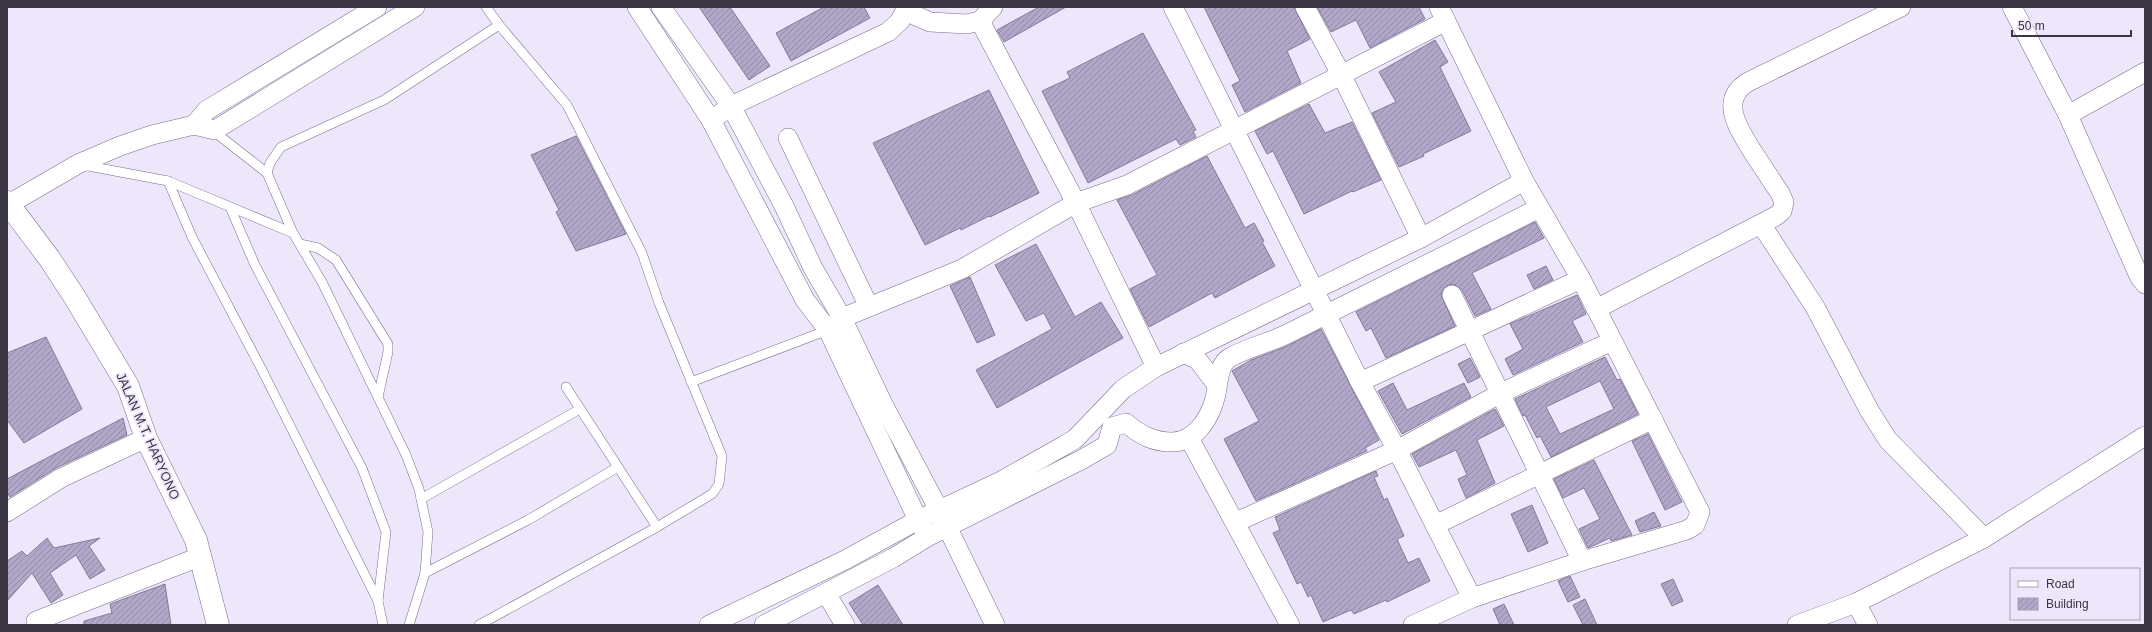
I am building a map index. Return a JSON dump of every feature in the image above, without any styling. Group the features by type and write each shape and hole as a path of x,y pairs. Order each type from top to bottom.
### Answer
{"highway":[{"name":"JALAN M.T. HARYONO","path":"8,203 74,296 128,386 146,438 196,540 199,557 210,587 218,625"}],"street":[{"path":"194,125 207,110 377,7"},
{"path":"8,203 78,164 120,146 152,135 194,125 215,130 415,7"},
{"path":"637,7 711,120 805,300 835,324 885,408 939,510 995,625"},
{"path":"661,7 731,106 784,206 813,268 835,324 918,520 929,536 963,560"},
{"path":"711,120 731,106 888,32 900,21 906,9 930,22 954,24 980,21 993,7"},
{"path":"1173,7 1316,290 1360,382 1397,450 1472,598"},
{"path":"1305,7 1342,76 1421,238"},
{"path":"1596,309 1782,212 1784,202 1738,128 1732,108 1733,101 1740,87 1900,7"},
{"path":"2012,7 2068,115 2139,276 2145,284"},
{"path":"835,324 868,307 962,269 1076,203 1127,185 1342,76 1443,14 1524,182 1581,279 1700,512 1695,525 1687,530 1582,561 1472,598 1413,625"},
{"path":"980,21 1076,203 1156,367"},
{"path":"2068,115 2145,72"},
{"path":"788,138 868,307"},
{"path":"709,625 845,560 918,520 1001,481 1075,439 1123,389 1156,367 1421,238 1524,182"},
{"path":"1123,389 1123,411 1126,423 1138,433 1153,440 1176,442 1188,438 1206,419 1215,397 1223,364 1230,357 1285,335 1539,208"},
{"path":"1761,224 1815,307 1869,410 1888,440 1984,538"},
{"path":"1360,382 1581,279"},
{"path":"1452,295 1582,561"},
{"path":"1236,522 1397,450 1501,393 1612,341"},
{"path":"1184,353 1197,359 1217,385"},
{"path":"1435,525 1653,419"},
{"path":"764,625 893,558 929,536 1101,449 1108,445 1112,427 1126,423"},
{"path":"1797,625 1856,603 1984,538 2145,436"},
{"path":"7,512 61,478 146,438"},
{"path":"1188,438 1236,522 1290,625"},
{"path":"36,621 199,557"},
{"path":"826,593 845,625"},
{"path":"1856,603 1868,625"}],"lane":[{"path":"479,625 657,527 712,494 719,484 722,456 659,303 642,253 567,105 499,25 486,7"},
{"path":"267,172 270,163 281,147 384,100 499,25"},
{"path":"207,110 215,130 267,172 293,233 322,282 406,455 421,499 428,532 425,573 409,625"},
{"path":"78,164 168,181 293,233"},
{"path":"168,181 192,236 266,377 378,601 383,625"},
{"path":"230,207 255,265 362,468 384,526 386,532 378,601"},
{"path":"300,244 318,248 336,260 388,344 388,352 378,398"},
{"path":"691,382 835,324"},
{"path":"566,387 657,527"},
{"path":"421,499 580,409"},
{"path":"425,573 528,520 618,467"}],"building":[{"path":"699,7 730,7 770,66 749,80"},
{"path":"824,7 864,7 870,18 791,61 776,33"},
{"path":"1039,7 1066,7 1004,42 997,30"},
{"path":"1204,7 1294,7 1310,39 1287,51 1301,83 1245,112 1232,85 1240,81"},
{"path":"1317,7 1419,7 1425,19 1370,48 1356,20 1331,32"},
{"path":"1143,33 1196,130 1193,131 1196,137 1180,145 1176,139 1088,183 1042,91 1070,78 1067,72"},
{"path":"1435,40 1448,62 1440,67 1471,131 1423,154 1424,156 1399,167 1372,113 1396,102 1379,72"},
{"path":"989,90 1039,193 990,217 989,216 961,230 960,228 925,245 873,143"},
{"path":"1309,104 1325,133 1352,122 1381,180 1353,192 1352,191 1304,214 1273,151 1267,154 1255,131"},
{"path":"576,136 626,234 576,251 556,212 559,210 531,155"},
{"path":"1207,156 1245,228 1254,223 1275,266 1215,298 1212,293 1149,327 1130,289 1157,275 1117,200 1132,195"},
{"path":"1535,222 1544,238 1472,273 1491,309 1475,316 1462,290 1453,284 1448,285 1443,289 1441,295 1455,326 1386,358 1371,328 1366,331 1356,312"},
{"path":"1036,244 1075,317 1101,302 1123,338 997,408 976,370 1052,329 1044,313 1026,321 995,265"},
{"path":"1546,266 1553,280 1534,289 1527,275"},
{"path":"970,277 995,335 977,343 950,286"},
{"path":"1577,295 1586,314 1572,321 1583,342 1513,375 1505,359 1523,349 1510,324"},
{"path":"1321,329 1379,440 1365,448 1367,451 1256,501 1224,439 1259,421 1232,371 1251,360 1285,347"},
{"path":"46,337 82,409 24,443 7,420 7,353"},
{"path":"1605,357 1617,380 1620,379 1638,414 1551,457 1540,436 1537,438 1525,415 1523,416 1515,399","holes":["1600,381 1614,409 1560,434 1546,407"]},
{"path":"1470,358 1480,377 1468,383 1458,364"},
{"path":"1393,383 1407,410 1464,383 1471,397 1402,434 1378,391"},
{"path":"1495,409 1504,426 1477,440 1495,483 1466,498 1458,479 1467,475 1456,450 1419,467 1412,454"},
{"path":"123,418 127,435 56,468 10,497 7,492 7,479"},
{"path":"1648,434 1682,502 1665,510 1632,441"},
{"path":"1594,460 1632,535 1611,541 1610,538 1588,548 1579,529 1600,519 1584,488 1563,498 1554,479"},
{"path":"1376,471 1378,476 1374,477 1384,500 1387,498 1404,536 1397,539 1408,563 1419,558 1430,581 1387,602 1386,600 1354,614 1351,610 1323,622 1311,595 1308,597 1301,582 1297,584 1273,533 1280,530 1275,517"},
{"path":"1532,505 1548,543 1528,552 1511,514"},
{"path":"1654,512 1661,526 1640,532 1635,521"},
{"path":"47,538 54,548 100,538 89,546 105,570 90,579 76,555 50,573 63,595 51,603 32,573 7,601 7,561 22,551 27,556"},
{"path":"1570,576 1580,597 1568,602 1558,581"},
{"path":"1673,579 1683,601 1672,606 1661,584"},
{"path":"165,584 171,625 84,625 84,621 112,613 110,604"},
{"path":"878,585 903,625 863,625 849,603"},
{"path":"1585,599 1597,625 1583,625 1573,605"},
{"path":"1504,604 1514,625 1500,625 1493,609"}]}
